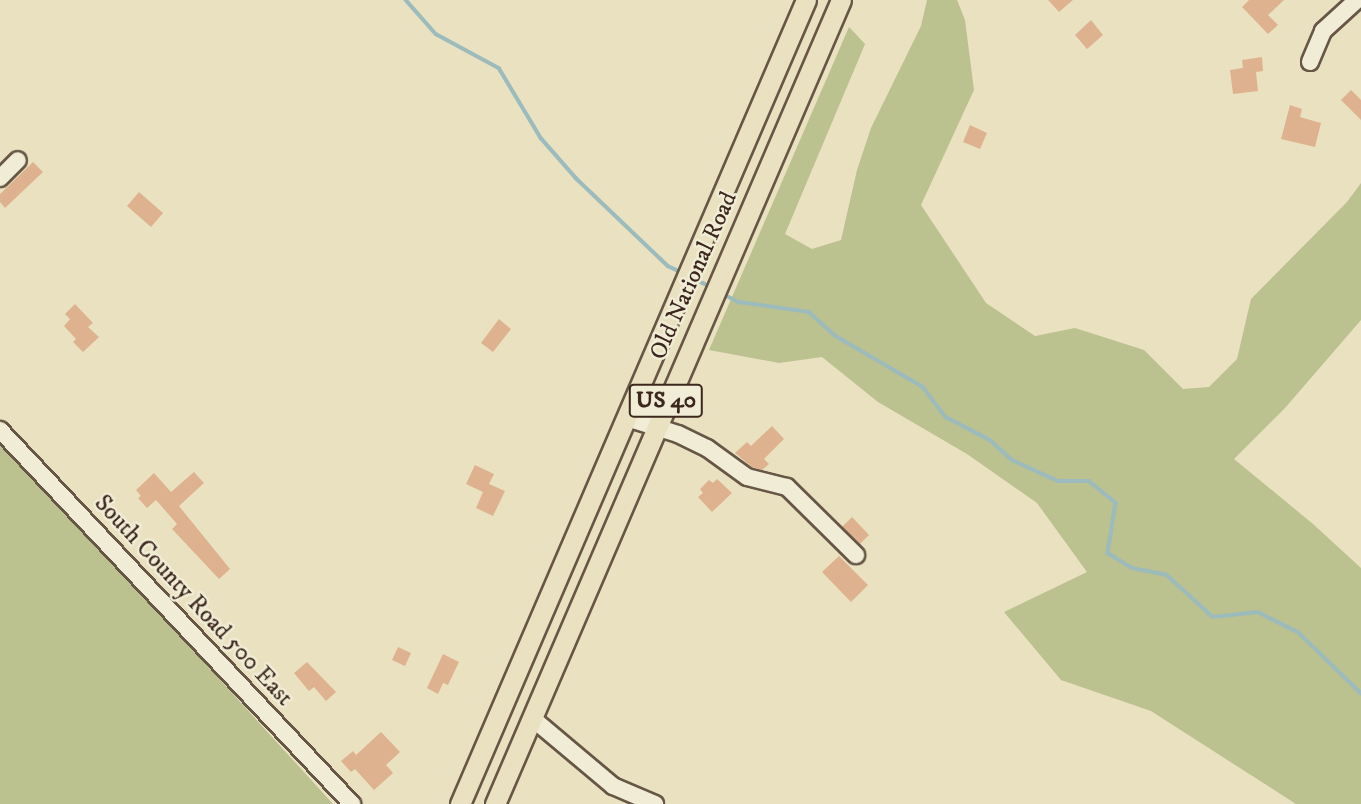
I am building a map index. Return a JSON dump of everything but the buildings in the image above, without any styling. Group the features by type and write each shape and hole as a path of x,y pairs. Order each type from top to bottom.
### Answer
{"main road":[{"name":"Old National Road","path":"460,804 806,0"},
{"name":"Old National Road","path":"495,804 655,426 841,0"}],"street":[{"path":"1310,62 1323,32 1357,0"},
{"path":"0,178 18,160"},
{"path":"627,418 641,425 655,426 707,448 747,477 787,487 856,555"},
{"name":"South County Road 500 East","path":"0,430 352,804"},
{"path":"532,718 613,786 655,804"},
{"path":"613,786 624,804"}],"green space":[{"path":"927,0 957,0 965,20 974,90 921,205 986,303 1035,336 1075,328 1144,350 1183,389 1209,387 1237,359 1251,299 1347,202 1361,183 1361,320 1285,408 1234,459 1313,524 1361,568 1361,804 1296,804 1151,711 1061,680 1004,612 1087,572 1037,503 967,454 878,402 822,357 779,363 709,350 849,27 865,44 785,234 812,249 841,240 857,170 871,128 921,26"},
{"path":"0,438 333,804 0,804"}],"waterway":[{"path":"406,0 436,34 499,68 541,138 576,178 668,266 681,272"},
{"path":"694,279 705,284"},
{"path":"725,295 739,302 809,312 836,336 923,387 946,417 990,440 1012,460 1058,481 1089,481 1116,503 1108,553 1132,568 1167,575 1213,617 1258,612 1298,632 1361,693"}]}
